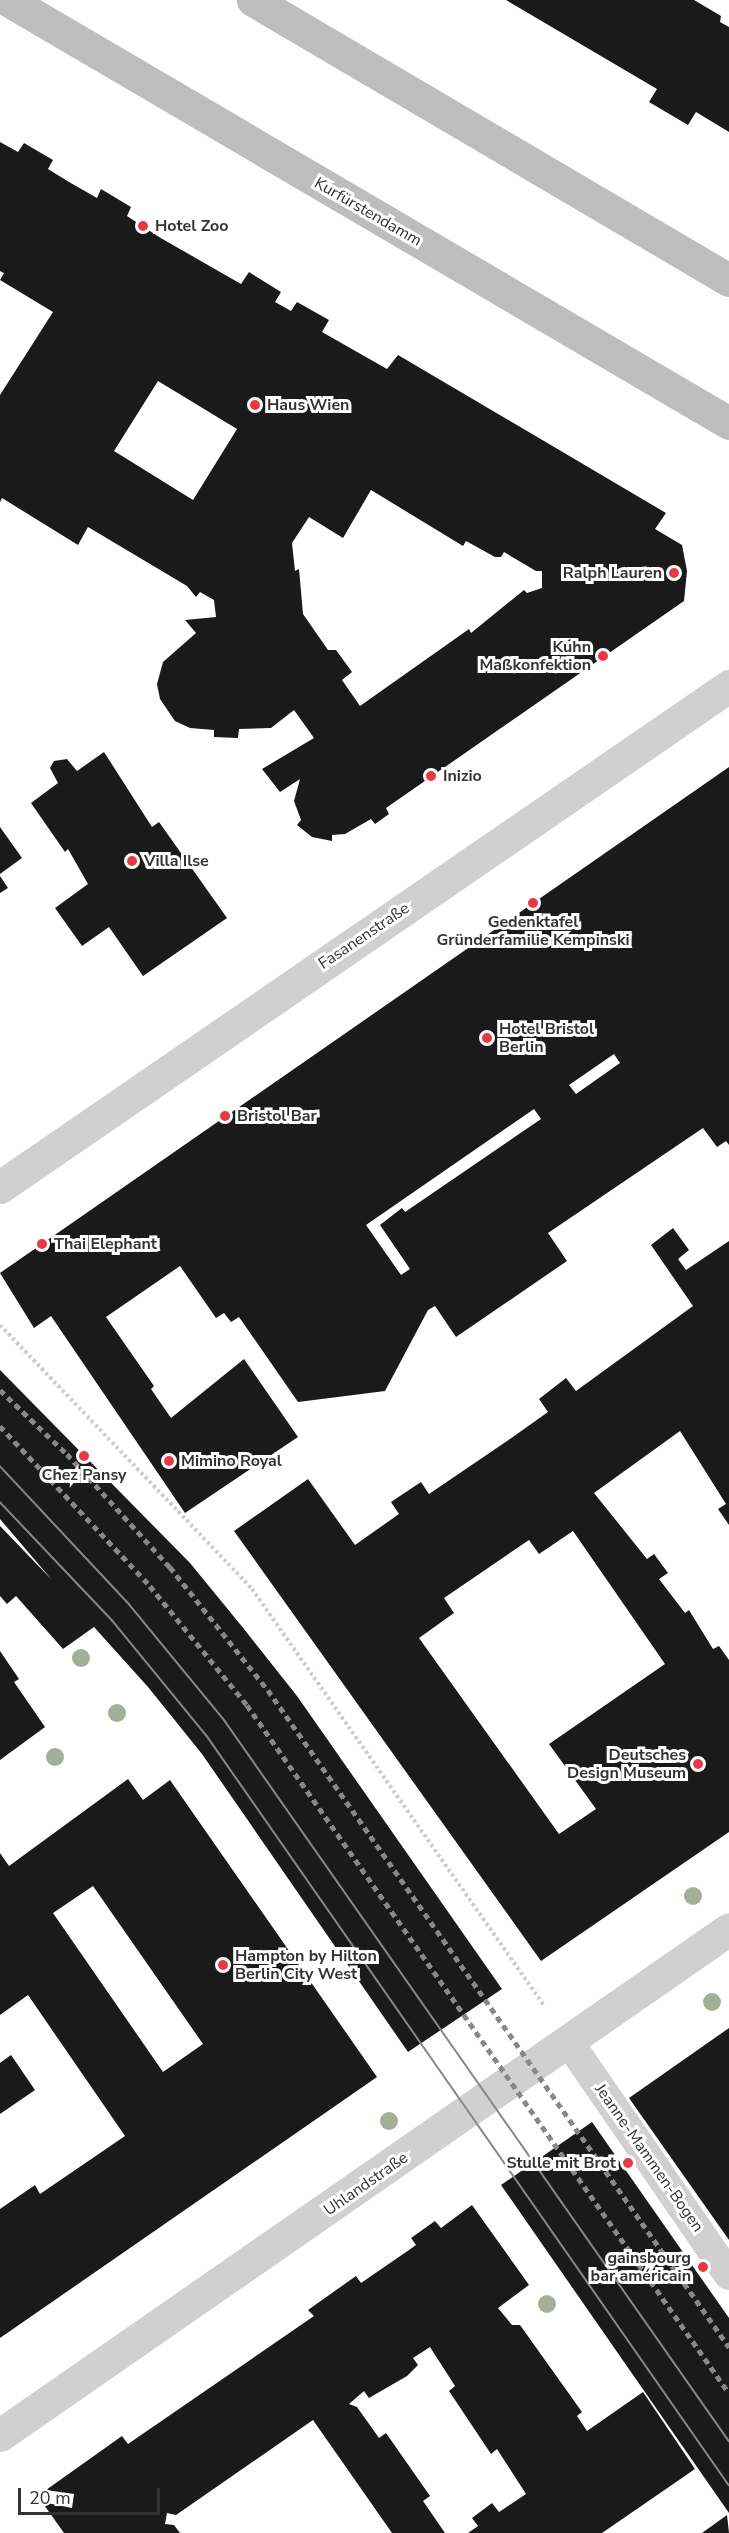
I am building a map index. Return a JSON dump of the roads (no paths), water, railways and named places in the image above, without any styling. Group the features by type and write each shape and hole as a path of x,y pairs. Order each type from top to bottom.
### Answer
{"main road":[{"name":"Kurfürstendamm","path":"8,0 729,423"},
{"path":"261,2 729,280"}],"street":[{"name":"Fasanenstraße","path":"0,1187 729,686"},
{"name":"Uhlandstraße","path":"0,2435 729,1929"},
{"name":"Jeanne-Mammen-Bogen","path":"568,2041 729,2275"}],"tram line":[{"path":"0,1466 129,1604 225,1721 729,2441"},
{"path":"0,1502 112,1620 207,1736 729,2485"}],"railway":[{"path":"0,1390 67,1454 170,1567 268,1690 729,2347"},
{"path":"0,1426 150,1586 247,1705 729,2393"}],"place":[{"name":"Hotel Zoo","path":"143,226"},
{"name":"Haus Wien","path":"255,405"},
{"name":"Ralph Lauren","path":"674,573"},
{"name":"Kuhn Maßkonfektion","path":"603,656"},
{"name":"Inizio","path":"431,776"},
{"name":"Villa Ilse","path":"132,861"},
{"name":"Gedenktafel Gründerfamilie Kempinski","path":"533,903"},
{"name":"Hotel Bristol Berlin","path":"487,1038"},
{"name":"Bristol Bar","path":"225,1116"},
{"name":"Thai Elephant","path":"42,1244"},
{"name":"Chez Pansy","path":"84,1456"},
{"name":"Mimino Royal","path":"169,1461"},
{"name":"Deutsches Design Museum","path":"698,1764"},
{"name":"Hampton by Hilton Berlin City West","path":"223,1965"},
{"name":"Stulle mit Brot","path":"628,2163"},
{"name":"gainsbourg bar américain","path":"703,2267"}]}
